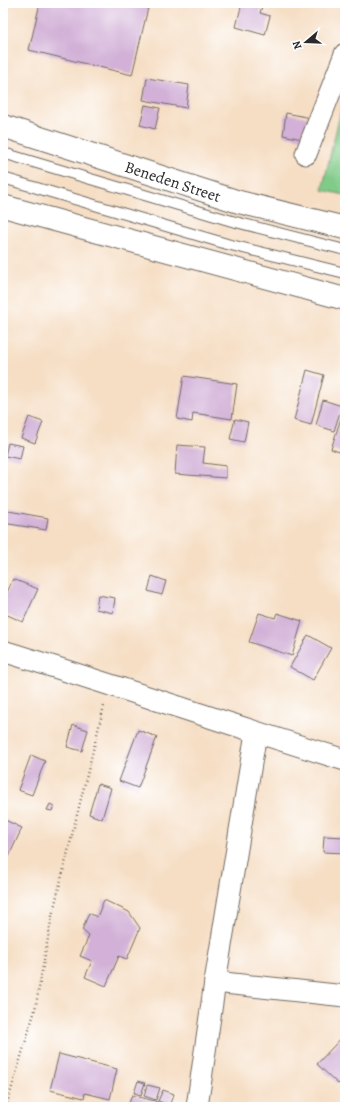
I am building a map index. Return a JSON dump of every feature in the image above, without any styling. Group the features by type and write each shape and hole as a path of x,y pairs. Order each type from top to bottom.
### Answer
{"main road":[{"name":"Beneden Street","path":"3,126 239,202 345,228"},
{"path":"3,206 345,299"}],"street":[{"path":"306,154 345,54"},
{"path":"3,651 110,684 256,733 345,760"},
{"path":"197,1107 215,982 256,733"},
{"path":"215,982 345,996"}],"lane":[{"path":"3,153 232,221 345,250"},
{"path":"3,178 227,244 345,273"}],"path":[{"path":"6,1107 35,1010 52,916 110,684"}],"green space":[{"path":"345,93 345,195 322,190"}],"building":[{"path":"40,3 128,3 148,8 132,75 29,50"},
{"path":"242,3 263,3 260,13 270,16 265,35 236,27"},
{"path":"147,78 189,85 186,108 143,100"},
{"path":"145,105 160,108 155,129 140,125"},
{"path":"286,113 311,118 307,140 283,135"},
{"path":"307,370 324,375 311,425 294,420"},
{"path":"184,376 237,384 232,419 193,413 192,422 177,419"},
{"path":"323,400 342,406 334,431 316,425"},
{"path":"342,415 345,416 345,454 331,449"},
{"path":"29,417 43,422 35,443 21,438"},
{"path":"235,419 248,422 244,442 230,439"},
{"path":"8,443 23,446 20,459 5,456"},
{"path":"177,445 205,447 203,463 226,466 226,478 175,474"},
{"path":"3,510 48,518 46,530 3,523"},
{"path":"152,576 166,581 162,595 148,591"},
{"path":"13,579 38,589 23,622 3,613 3,601"},
{"path":"98,595 115,598 113,613 96,609"},
{"path":"259,613 275,618 277,613 302,621 292,656 249,642"},
{"path":"308,635 331,648 313,680 290,667"},
{"path":"73,725 88,730 82,751 67,747"},
{"path":"138,730 157,737 138,788 119,781"},
{"path":"31,755 45,761 32,795 18,790"},
{"path":"98,784 111,788 102,819 89,814"},
{"path":"50,804 54,806 52,811 47,810"},
{"path":"3,819 22,828 3,869"},
{"path":"324,836 345,837 345,853 323,852"},
{"path":"104,900 129,912 140,928 127,959 119,956 106,986 85,977 92,961 80,956 89,936 82,930 89,913 97,917"},
{"path":"345,1034 345,1077 338,1084 317,1064"},
{"path":"59,1054 117,1069 110,1099 85,1093 84,1098 50,1090"},
{"path":"138,1081 145,1083 141,1095 134,1093"},
{"path":"147,1085 160,1088 156,1100 144,1096"},
{"path":"163,1090 174,1094 169,1105 158,1101"},
{"path":"132,1095 158,1102 157,1107 128,1106"}]}
